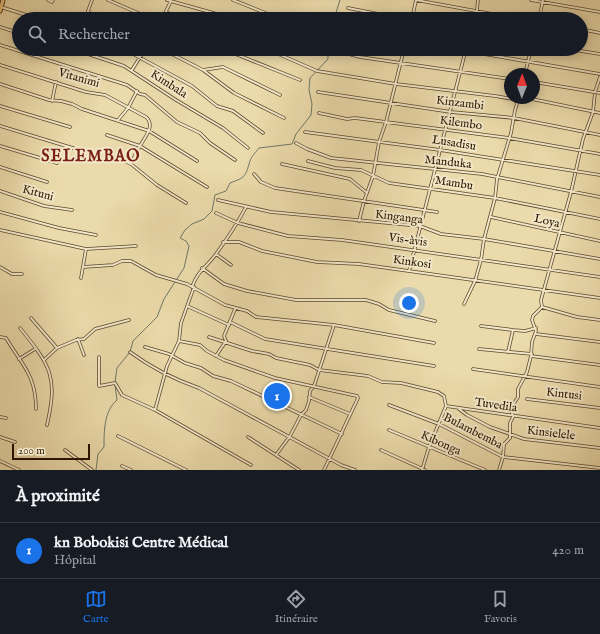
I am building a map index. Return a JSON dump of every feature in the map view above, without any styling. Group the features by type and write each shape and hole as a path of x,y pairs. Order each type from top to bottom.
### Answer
{"highway":[{"path":"0,8 3,0"}],"street":[{"path":"48,0 52,2 53,0"},
{"path":"88,12 92,0"},
{"path":"108,0 136,12"},
{"path":"167,0 210,12"},
{"path":"233,0 263,12"},
{"path":"413,12 416,0 477,12 478,0"},
{"path":"531,0 600,12"},
{"path":"166,12 171,1"},
{"path":"541,12 543,1"},
{"path":"0,8 14,12"},
{"path":"348,8 368,12"},
{"path":"0,27 12,31"},
{"path":"588,30 600,33"},
{"path":"0,45 12,49"},
{"path":"588,52 600,54"},
{"path":"36,56 112,79 145,95 177,122 200,134 210,143 235,160"},
{"name":"Kimbala","path":"97,56 117,62 131,70 176,100 223,128 248,148"},
{"path":"176,56 203,70 234,93 284,118"},
{"path":"240,56 300,80"},
{"path":"283,56 318,71 396,84 504,97"},
{"path":"356,56 504,77"},
{"path":"359,221 366,193 373,176 379,142 386,122 403,56"},
{"path":"409,271 465,56"},
{"path":"497,56 600,76 595,92 593,112 585,132 571,192 564,212 540,304 542,307"},
{"path":"526,68 529,56"},
{"path":"131,70 140,57 192,86 217,106 233,111 263,133"},
{"name":"Vitanimi","path":"0,65 86,92 105,95 149,119 148,131"},
{"path":"203,70 223,67 280,95"},
{"path":"52,101 56,82"},
{"path":"540,83 600,93"},
{"path":"0,84 52,101 61,101 72,104 82,109 148,131 197,161"},
{"path":"118,120 128,108 137,91"},
{"name":"Kinzambi","path":"318,92 451,112 514,118 600,135"},
{"path":"540,101 600,113"},
{"path":"464,304 475,281 481,260 484,239 495,198 497,179 518,104"},
{"path":"0,106 70,127"},
{"name":"Kilembo","path":"319,113 347,118 509,138 600,154"},
{"path":"0,126 76,149"},
{"path":"131,164 140,146 147,138 148,131"},
{"name":"Lusadisu","path":"305,132 503,159 600,175"},
{"path":"107,135 140,146 207,187"},
{"name":"Manduka","path":"296,143 307,150 331,158 359,159 375,163 482,174 497,179 517,181 600,197"},
{"path":"0,146 57,163"},
{"path":"113,156 131,164 157,185 186,203"},
{"name":"Mambu","path":"308,161 335,168 361,170 389,183 495,198 600,219"},
{"path":"282,164 350,179 366,193"},
{"path":"0,167 47,182"},
{"path":"254,174 261,182 270,187 437,212"},
{"name":"Kituni","path":"0,191 36,203 72,210"},
{"name":"Kinganga","path":"218,200 271,212 420,226 441,234 484,239 600,260"},
{"path":"155,410 166,375 167,366 179,342 180,329 196,276 216,254 238,222 246,207"},
{"path":"0,212 59,228 96,235"},
{"name":"Vis-àvis","path":"216,213 238,222 288,236 342,240 600,277"},
{"name":"Loya","path":"490,217 600,241"},
{"path":"0,230 86,249 136,246"},
{"name":"Kinkosi","path":"224,242 240,242 262,250 317,262 359,264 600,298"},
{"path":"81,278 86,249"},
{"path":"216,254 231,265"},
{"path":"83,267 113,265 122,261 131,261 156,275 187,284 225,305 258,317 334,325 434,343"},
{"path":"0,267 12,274 22,274"},
{"path":"202,268 224,284 247,292 296,300 366,300 379,304 389,310 435,321"},
{"path":"187,306 229,325"},
{"path":"542,307 577,317 600,320"},
{"path":"499,470 504,457 503,448 510,434 510,423 513,417 511,408 518,397 518,389 526,376 532,355 532,342 536,328 532,320 533,316 542,307"},
{"path":"226,341 224,336 235,308"},
{"path":"31,318 57,348"},
{"path":"44,360 57,348 78,339 84,339 100,327 129,320"},
{"path":"230,322 265,339 434,366"},
{"path":"276,455 290,436 301,414 308,406 310,391 314,386 334,325"},
{"path":"481,326 525,331 536,328"},
{"path":"20,328 44,360 50,376 53,392 47,426"},
{"path":"508,352 513,330"},
{"path":"535,334 600,342"},
{"path":"209,336 252,351 310,365 319,370 368,376 382,382 401,383 441,393 444,396 446,406 429,447 423,470 381,450"},
{"path":"0,337 6,338 30,375 33,383 36,409"},
{"path":"78,339 84,355"},
{"path":"216,356 226,341"},
{"path":"179,342 200,345 216,356 275,378 357,396 358,398 342,434 324,470"},
{"path":"145,347 201,368 214,376 231,381 342,434"},
{"path":"19,359 36,349"},
{"path":"479,349 600,365"},
{"path":"130,352 152,369 203,390 329,458 355,470"},
{"path":"99,357 99,386 115,383 122,395 155,410 251,465"},
{"path":"473,369 600,386"},
{"path":"309,397 350,414"},
{"name":"Kintusi","path":"527,399 600,408"},
{"name":"Bulambemba","path":"389,405 439,424 504,457 600,468"},
{"name":"Tuvedila","path":"446,406 513,417 600,428"},
{"name":"Kinsielele","path":"459,409 466,415 490,427 524,439 600,448"},
{"path":"0,417 6,418"},
{"name":"Kibonga","path":"390,430 485,470"},
{"path":"118,436 186,470"},
{"path":"0,437 15,442"},
{"path":"248,437 299,470"},
{"path":"65,450 92,470"},
{"path":"0,461 19,470"},
{"path":"122,466 131,470"}],"waterway":[{"path":"336,12 340,0"},
{"path":"115,382 117,368 130,352 133,341 157,317 164,299 184,268 189,246 186,241 180,238 185,230 192,224 204,219 212,211 215,195 226,191 230,183 244,176 251,158 259,148 292,144 296,134 311,115 312,104 309,90 310,78 328,59 328,56"},
{"path":"96,470 98,454 104,447 107,415 117,400 115,385"}],"place":[{"name":"kn Bobokisi Centre Médical","path":"277,396"}],"district":[{"name":"SELEMBAO","path":"91,157"}]}
